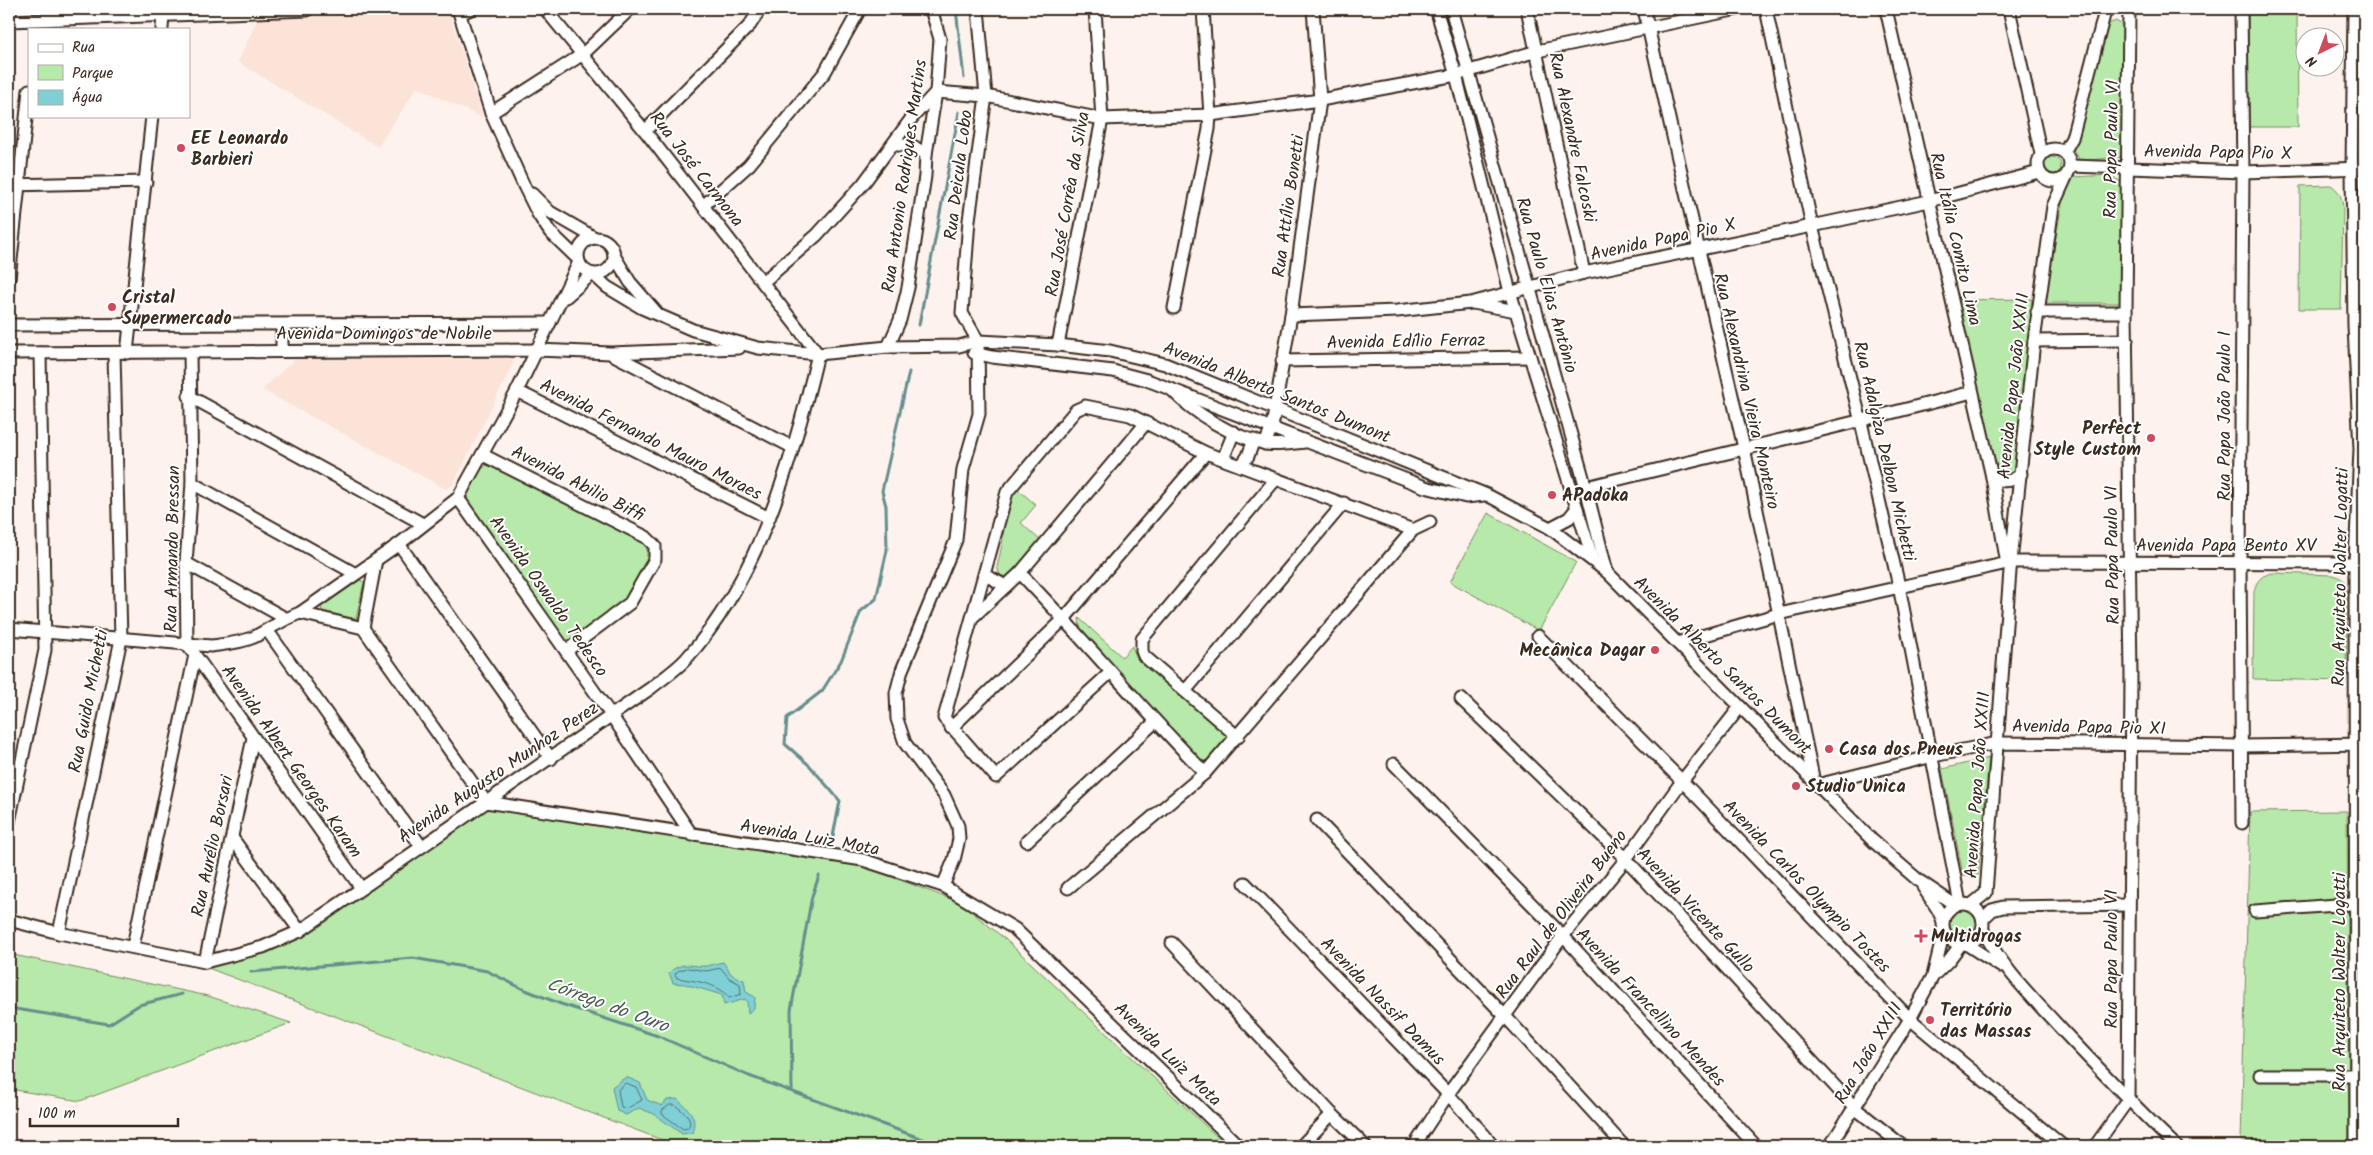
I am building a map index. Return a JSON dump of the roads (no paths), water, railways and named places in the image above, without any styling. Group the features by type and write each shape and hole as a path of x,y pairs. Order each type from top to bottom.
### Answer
{"street":[{"path":"471,9 459,12 491,113 524,186 538,214 550,232 579,261 584,270 593,275"},
{"name":"Rua José Carmona","path":"545,9 645,131 818,354"},
{"path":"491,113 583,54 630,9"},
{"path":"645,131 750,25 760,9"},
{"path":"703,206 749,165 825,72 860,9"},
{"name":"Rua Antonio Rodrigues Martins","path":"888,346 900,320 908,288 936,92 940,38 932,9"},
{"name":"Rua Deicula Lobo","path":"978,9 986,96 969,220 962,313 978,341"},
{"name":"Rua José Corrêa da Silva","path":"1058,345 1102,119 1095,9"},
{"path":"1174,308 1210,115 1203,9"},
{"name":"Rua Attílio Bonetti","path":"1241,466 1272,427 1291,315 1320,100 1313,9"},
{"name":"Rua Paulo Elias Antônio","path":"1436,9 1456,75 1510,292 1593,560"},
{"name":"Rua Paulo Elias Antônio","path":"1451,9 1608,572"},
{"name":"Rua Alexandre Falcoski","path":"1527,9 1584,273"},
{"name":"Rua Alexandrina Vieira Monteiro","path":"1644,9 1697,250 1744,448 1816,783"},
{"path":"763,282 817,236 863,184 894,145 911,119 936,92 986,96 1102,119 1210,115 1320,100 1456,75 1537,51 1738,9"},
{"name":"Rua Adalgiza Delbon Michetti","path":"1766,9 1812,226 1861,422 1899,586 1962,905"},
{"name":"Rua Itália Comito Lima","path":"1886,9 1992,477 2010,566"},
{"path":"2008,9 2041,154 2038,163 2042,176 2054,182 2069,171 2070,161 2064,152 2055,149 2041,154"},
{"path":"2064,152 2072,138 2104,15 2108,9"},
{"name":"Rua Papa Paulo VI","path":"2128,9 2129,168 2126,312 2131,746 2128,905 2128,1100"},
{"name":"Rua Papa João Paulo I","path":"2241,9 2243,172 2240,561 2242,823"},
{"name":"Rua Arquiteto Walter Logatti","path":"2354,9 2352,168 2354,326 2360,449 2361,903 2360,1075 2356,1146"},
{"path":"9,20 35,25 162,12 307,10"},
{"path":"162,12 162,28"},
{"path":"9,279 14,185 28,96"},
{"path":"127,353 128,326 146,182 152,118"},
{"path":"894,145 911,145 926,154"},
{"name":"Avenida Papa Pio X","path":"2069,171 2129,168 2243,172 2364,168"},
{"name":"Avenida Papa João XXIII","path":"1962,905 1986,893 2010,566 2037,312 2053,206 2069,171"},
{"name":"Avenida Papa Pio X","path":"1291,315 1397,311 1471,303 1529,286 1584,273 2042,176"},
{"name":"Avenida Papa João XXIII","path":"2042,176 2053,206"},
{"path":"14,185 146,182"},
{"path":"524,186 550,212 595,238 607,241 614,251 615,257 611,268 606,272 593,275 562,300"},
{"path":"9,630 212,646 241,642 267,630 285,618 300,613 399,544 458,498 517,391 562,300 579,261 580,247 589,239 595,238"},
{"name":"Avenida Alberto Santos Dumont","path":"615,257 630,282 659,315"},
{"name":"Avenida Alberto Santos Dumont","path":"593,275 624,299 659,315 693,330 758,348 818,354 888,346 959,346 978,341 1058,345 1110,351 1165,364 1219,384 1487,495 1550,528 1608,572 1873,841 1918,880 1962,905"},
{"path":"1471,303 1516,311"},
{"path":"2037,312 2126,312"},
{"name":"Avenida Domingos de Nobile","path":"9,325 550,323"},
{"path":"282,325 282,351"},
{"path":"2034,341 2127,340"},
{"path":"943,886 956,854 958,826 944,795 905,743 897,719 896,693 902,670 956,540 963,468 979,414 980,355 978,341"},
{"name":"Avenida Alberto Santos Dumont","path":"959,346 980,355 1113,371 1168,386 1425,487 1466,497 1487,495"},
{"name":"Avenida Domingos de Nobile","path":"9,353 537,350 610,353 758,348"},
{"path":"9,822 40,675 46,633 40,353"},
{"name":"Rua Guido Michetti","path":"59,933 121,640 114,353"},
{"name":"Rua Armando Bressan","path":"190,353 189,396 192,483 186,563 187,645 195,655"},
{"path":"610,353 792,447"},
{"name":"Avenida Augusto Munhoz Perez","path":"9,920 59,933 133,946 205,962 263,947 300,931 550,759 684,662 708,634 745,570 769,518 792,447 818,354"},
{"name":"Avenida Edílio Ferraz","path":"1282,361 1530,357"},
{"path":"1207,419 1219,384"},
{"path":"1168,386 1185,404 1207,419 1259,442 1309,442"},
{"name":"Avenida Fernando Mauro Moraes","path":"517,391 769,518"},
{"path":"1573,491 1744,448 1861,422 1972,392"},
{"path":"189,396 423,524"},
{"path":"1111,672 996,777 944,718 974,616 1007,492 1076,410 1085,406 1130,415 1206,453 1413,530"},
{"path":"974,616 1020,573 1146,423"},
{"path":"1223,459 1234,432"},
{"path":"951,728 1064,619 1206,453"},
{"name":"Avenida Abilio Biffi","path":"483,455 649,538 655,546 655,559 630,603 566,651"},
{"path":"1992,477 2005,481 2016,478 2021,474"},
{"path":"1238,737 1186,690 1144,656 1142,639 1276,480"},
{"path":"192,483 354,574"},
{"name":"Avenida Oswaldo Tedesco","path":"458,498 611,715 692,835"},
{"path":"1186,690 1344,503"},
{"path":"1550,528 1569,518 1577,508"},
{"path":"1068,888 1205,773 1238,737 1413,530 1430,522"},
{"path":"399,544 550,759"},
{"path":"363,628 376,560"},
{"name":"Avenida Papa Bento XV","path":"1677,643 1779,614 1899,586 2010,566 2240,561 2360,563"},
{"path":"186,563 285,618"},
{"path":"1020,573 1064,619 1155,722 1205,773"},
{"path":"985,575 1006,586"},
{"path":"300,613 363,628 486,802"},
{"path":"267,630 421,846"},
{"name":"Avenida Carlos Olympio Tostes","path":"1538,636 1682,781 1910,1019 2063,1146"},
{"path":"133,946 195,655"},
{"name":"Avenida Albert Georges Karam","path":"195,655 361,888"},
{"name":"Avenida Vicente Gullo","path":"1461,699 1626,859 1856,1109 1903,1146"},
{"name":"Rua Raul de Oliveira Bueno","path":"1414,1146 1448,1094 1563,936 1626,859 1682,781 1740,707"},
{"path":"1026,840 1155,722"},
{"name":"Rua Aurélio Borsari","path":"205,962 233,839 253,738"},
{"name":"Avenida Papa Pio XI","path":"1816,783 1998,743 2131,746 2360,744"},
{"name":"Avenida Francellino Mendes","path":"1394,764 1563,936 1756,1146"},
{"name":"Avenida Luiz Mota","path":"486,802 863,860 943,886 1015,929 1239,1146"},
{"path":"1317,820 1505,1016 1624,1146"},
{"path":"233,839 300,931"},
{"name":"Avenida Alberto Santos Dumont","path":"1918,880 1938,910 1943,926"},
{"name":"Avenida Nassif Damus","path":"1245,883 1448,1094 1494,1146"},
{"path":"2255,911 2361,903"},
{"path":"2012,976 1985,955 1951,940 1943,926 1945,914 1962,905 1976,909 1992,949 2012,976 2128,1100 2176,1146"},
{"path":"1963,944 1976,939 1992,910 2003,907 2128,905"},
{"name":"Rua João XXIII","path":"1830,1146 1856,1109 1910,1019 1933,976 1943,926"},
{"path":"1172,943 1332,1114 1365,1146"},
{"name":"Rua João XXIII","path":"1933,976 1963,944"},
{"path":"2260,1075 2360,1075"},
{"path":"2095,1146 2128,1100"},
{"path":"1302,1146 1332,1114"}],"water":[{"path":"723,962 732,975 744,980 746,992 755,997 754,1008 748,1013 745,999 724,1005 722,995 685,984 673,983 669,973 683,965 707,966"},
{"path":"626,1077 640,1083 647,1100 662,1106 667,1100 677,1099 689,1110 693,1118 694,1127 692,1133 682,1134 654,1114 639,1108 626,1115 617,1111 612,1087"}],"waterway":[{"path":"956,9 964,78"},
{"path":"919,325 959,112"},
{"path":"832,841 840,801 810,766 785,744 787,718 822,691 841,661 861,611 876,599 887,550 886,506 882,491 909,372"},
{"path":"792,1091 791,1010 812,896 819,876"},
{"name":"Córrego do Ouro","path":"251,972 413,958 487,971 523,989 561,1004 658,1036 749,1076 942,1146"},
{"path":"9,1008 109,1024 139,1005 182,994"}],"place":[{"name":"EE Leonardo Barbieri","path":"181,148"},
{"name":"Cristal Supermercado","path":"112,307"},
{"name":"Perfect Style Custom","path":"2151,438"},
{"name":"APadoka","path":"1552,495"},
{"name":"Mecânica Dagar","path":"1655,650"},
{"name":"Casa dos Pneus","path":"1829,749"},
{"name":"Studio Unica","path":"1796,786"},
{"name":"Multidrogas","path":"1921,936"},
{"name":"Território das Massas","path":"1930,1020"}]}
